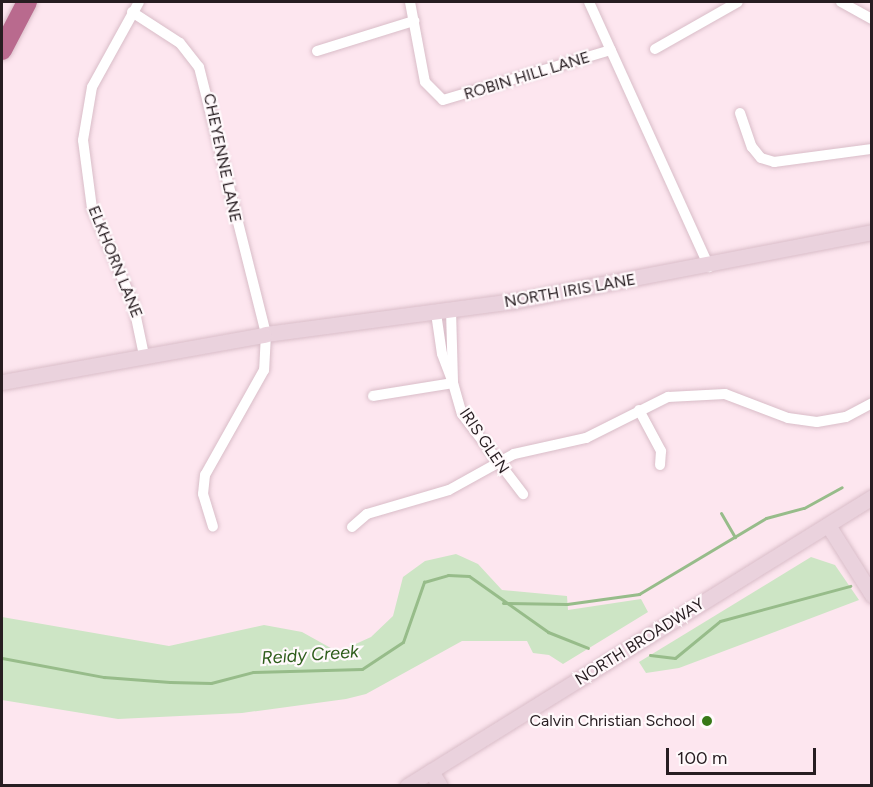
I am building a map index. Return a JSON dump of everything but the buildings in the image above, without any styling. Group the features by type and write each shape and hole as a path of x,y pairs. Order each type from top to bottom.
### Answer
{"highway":[{"path":"2,50 27,2"}],"street":[{"name":"ELKHORN LANE","path":"139,2 92,87 83,140 92,208 133,303 144,355"},
{"name":"ROBIN HILL LANE","path":"410,2 425,82 443,100 611,50"},
{"name":"ROBIN HILL LANE","path":"589,2 709,267"},
{"path":"655,48 738,2"},
{"path":"841,2 872,19"},
{"name":"CHEYENNE LANE","path":"132,12 180,43 199,66 265,334 264,370 205,475 203,494 213,527"},
{"path":"316,51 414,21"},
{"path":"740,114 752,147 761,158 774,162 872,148"},
{"name":"NORTH IRIS LANE","path":"2,382 265,334 443,312 709,267 872,232"},
{"name":"IRIS GLEN","path":"443,312 442,354 462,414 497,464 523,494"},
{"path":"373,396 453,383"},
{"path":"352,527 367,514 449,490 528,450 586,438 668,397 711,393 743,398 788,418 817,422 846,417 872,403"},
{"path":"639,410 661,451 660,465"},
{"name":"NORTH BROADWAY","path":"407,786 872,497"},
{"path":"828,525 872,595"},
{"path":"431,771 440,786"}],"green space":[{"path":"456,554 478,564 502,590 567,596 568,610 641,599 648,612 563,664 549,655 533,653 527,641 462,641 366,694 346,699 242,713 118,719 2,700 2,617 169,646 264,625 302,632 338,652 371,637 393,616 403,577 425,561"},
{"path":"811,557 835,565 859,600 679,668 646,673 639,662"}],"waterway":[{"path":"503,603 567,604 639,594 766,518 804,508 842,487"},
{"path":"721,513 735,537"},
{"name":"Reidy Creek","path":"2,658 104,677 170,682 211,683 253,672 362,669 403,642 424,582 448,575 469,576 548,632 588,648"},
{"name":"Reidy Creek","path":"650,655 675,658 720,621 850,586"}],"place":[{"name":"Calvin Christian School","path":"707,721"}]}
